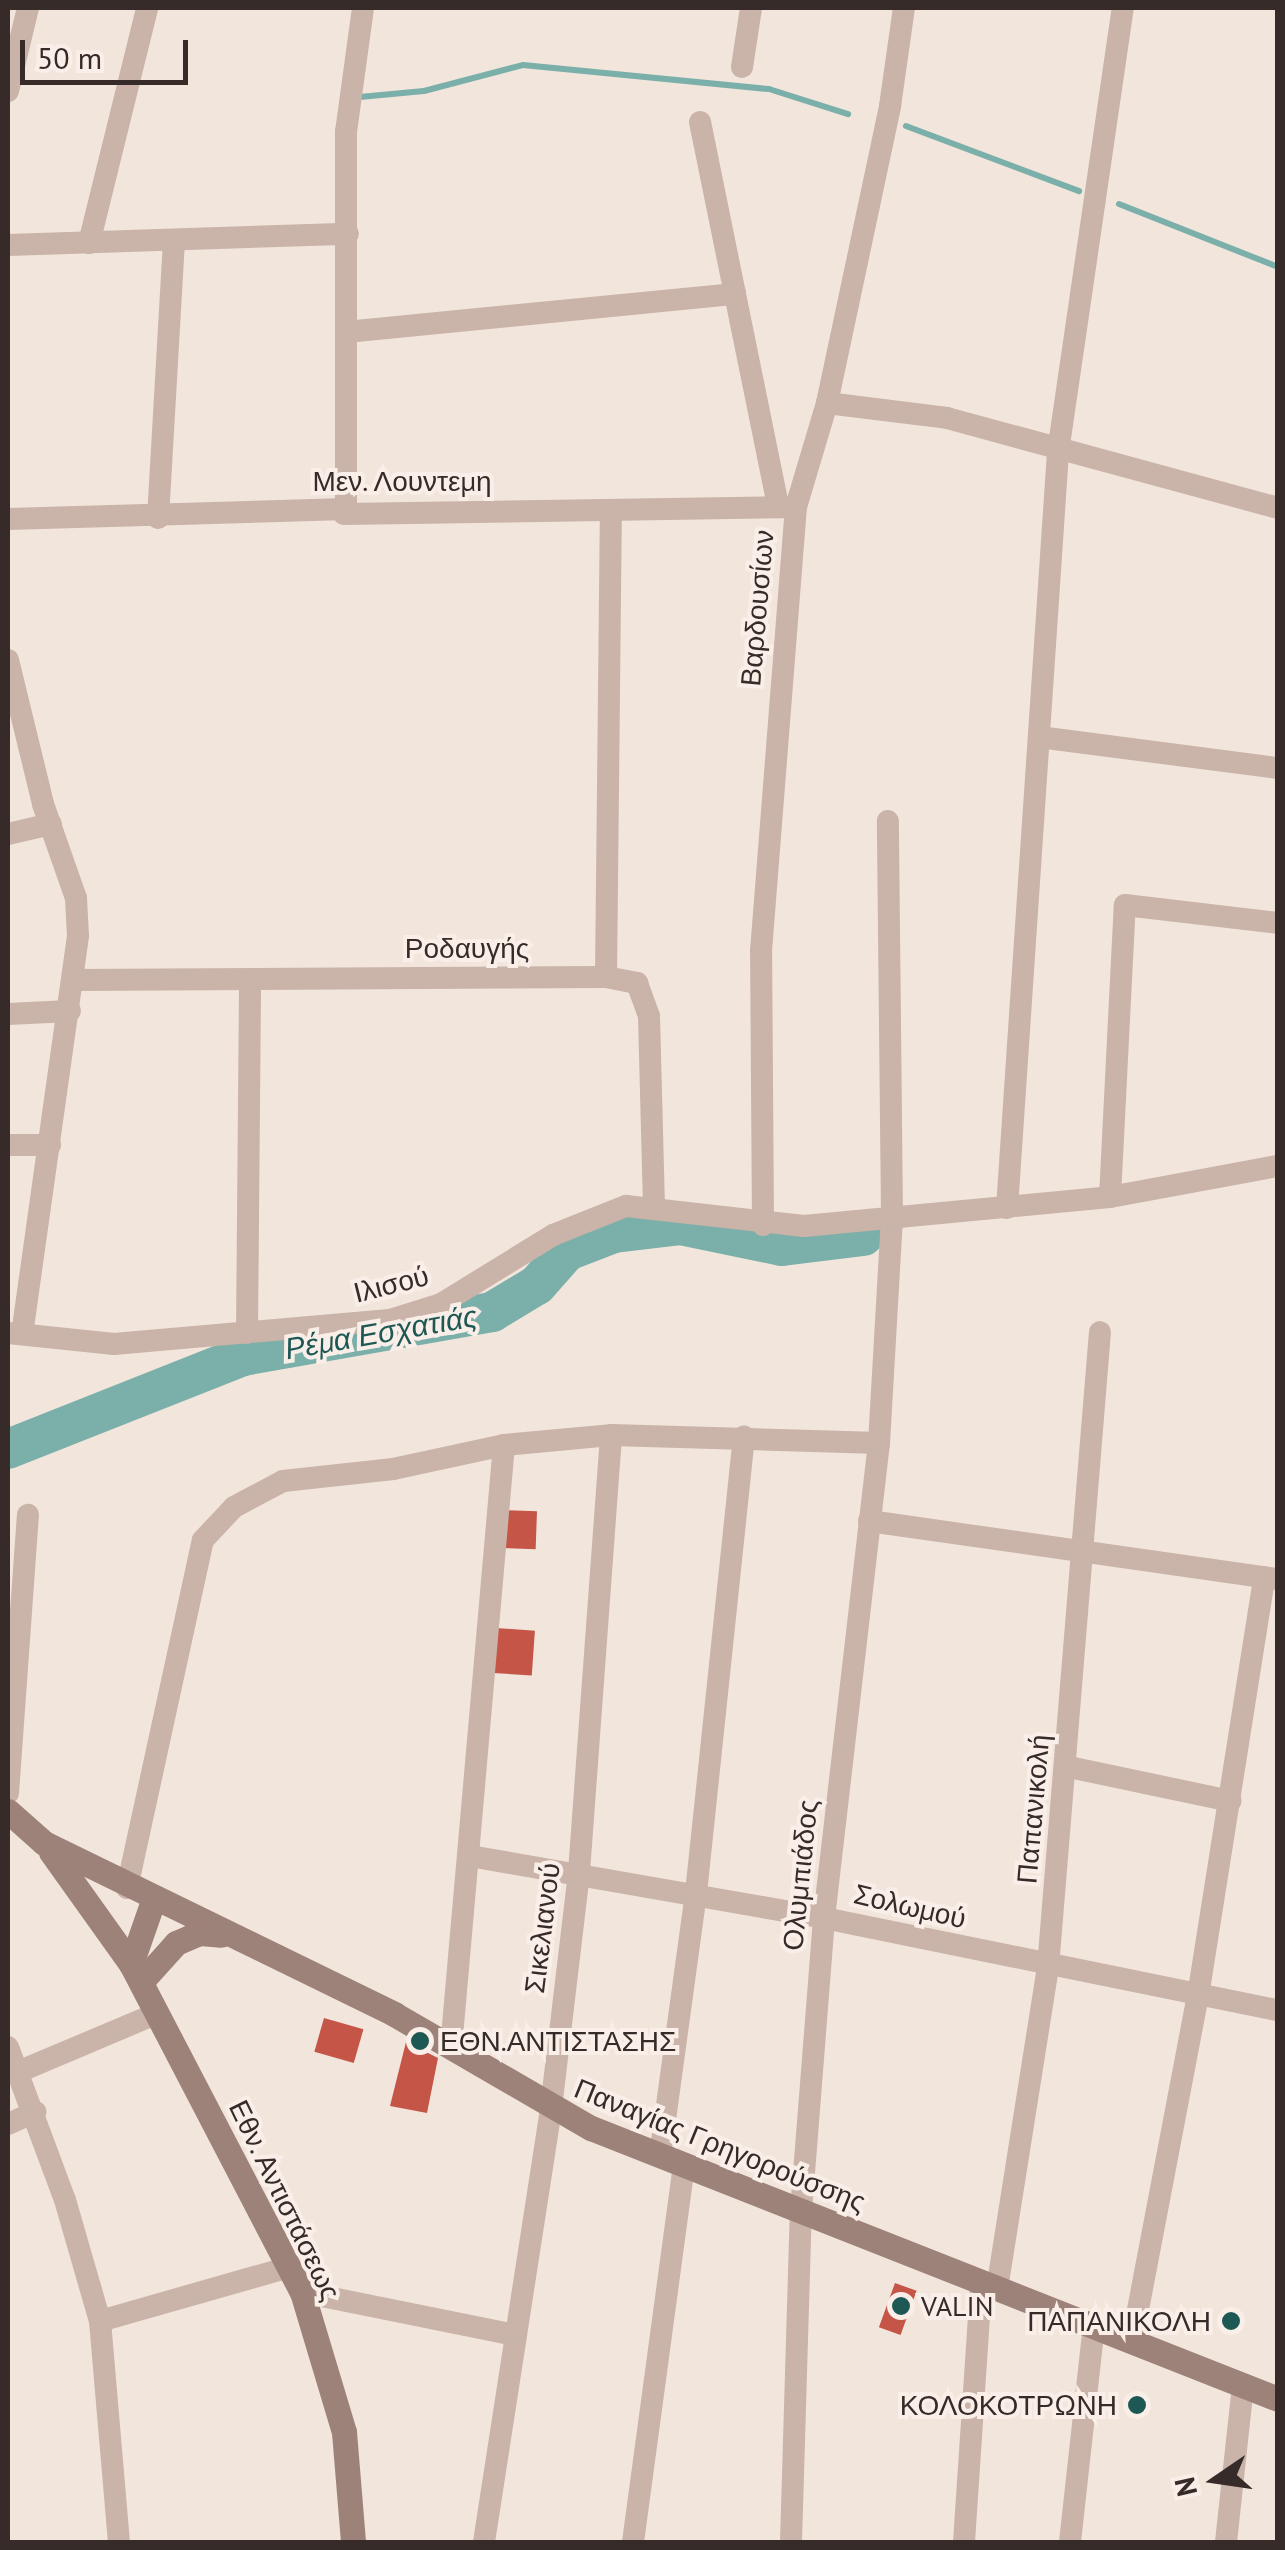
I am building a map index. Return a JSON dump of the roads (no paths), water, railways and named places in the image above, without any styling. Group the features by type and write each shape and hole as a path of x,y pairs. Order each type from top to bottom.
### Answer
{"street":[{"path":"89,243 148,8"},
{"path":"346,508 346,132 363,8"},
{"path":"742,67 751,8"},
{"name":"Βαρδουσίων","path":"763,1224 761,951 787,507 827,403 890,106 904,8"},
{"path":"1007,1208 1058,452 1123,8"},
{"path":"8,92 20,13"},
{"path":"700,122 734,294 787,507"},
{"path":"8,245 348,234"},
{"path":"158,518 174,241"},
{"path":"346,332 734,294"},
{"path":"827,403 947,418 1058,452 1278,508"},
{"name":"Μεν. Λουντεμη","path":"8,519 158,518 346,508 344,514 787,507"},
{"path":"611,510 606,977 637,983 648,1016 654,1204"},
{"path":"8,660 51,824 76,898 70,1011 50,1145 14,1333"},
{"path":"1038,737 1278,768"},
{"name":"Ολυμπιάδος","path":"791,2542 801,2212 824,1918 879,1443 892,1216 888,821"},
{"path":"8,834 51,824"},
{"path":"1110,1196 1125,905 1278,923"},
{"name":"Ροδαυγής","path":"74,980 606,977"},
{"path":"246,1333 250,980"},
{"path":"8,1014 70,1011"},
{"path":"8,1145 50,1145"},
{"name":"Ιλισού","path":"14,1333 114,1344 323,1330 441,1304 554,1235 598,1214 654,1204 763,1224 1007,1208 1110,1196 1278,1166"},
{"name":"Παπανικολή","path":"964,2542 989,2286 1048,1967 1069,1767 1100,1332"},
{"path":"127,1888 208,1528 283,1481 393,1470 504,1444 611,1436 879,1443"},
{"name":"Σικελιανού","path":"484,2542 551,2108 579,1872 611,1436"},
{"path":"633,2542 744,1438"},
{"path":"452,2048 504,1444"},
{"path":"8,1793 28,1515"},
{"path":"869,1521 1270,1578 1198,1996 1132,2341"},
{"path":"1069,1767 1230,1801"},
{"name":"Παναγίας Γρηγορούσσης","path":"8,1810 44,1843 127,1888 394,2014 551,2108 672,2161 1278,2399"},
{"name":"Εθν. Αντιστάσεως","path":"44,1843 136,1973 302,2292 344,2432 352,2542"},
{"name":"Σολωμού","path":"470,1856 579,1872 824,1918 1048,1967 1278,2010"},
{"path":"136,1973 152,1900"},
{"path":"136,1973 176,1943 200,1934 226,1935"},
{"path":"18,2072 158,2013"},
{"path":"8,2047 35,2112 100,2321 119,2542"},
{"path":"8,2124 35,2112"},
{"path":"100,2321 290,2267"},
{"path":"302,2292 516,2335"},
{"path":"1070,2542 1094,2326"},
{"path":"1226,2542 1243,2386"}],"waterway":[{"path":"360,97 424,91 523,65 769,89 848,114"},
{"path":"906,126 1079,191"},
{"path":"1119,204 1278,267"},
{"name":"Ρέμα Εσχατιάς","path":"8,1449 243,1356 492,1312 537,1285 567,1251 614,1233 680,1225 782,1246 863,1236"}],"place":[{"name":"ΕΘΝ.ΑΝΤΙΣΤΑΣΗΣ","path":"420,2041"},
{"name":"VALIN","path":"901,2306"},
{"name":"ΠΑΠΑΝΙΚΟΛΗ","path":"1231,2321"},
{"name":"ΚΟΛΟΚΟΤΡΩΝΗ","path":"1137,2405"}]}
